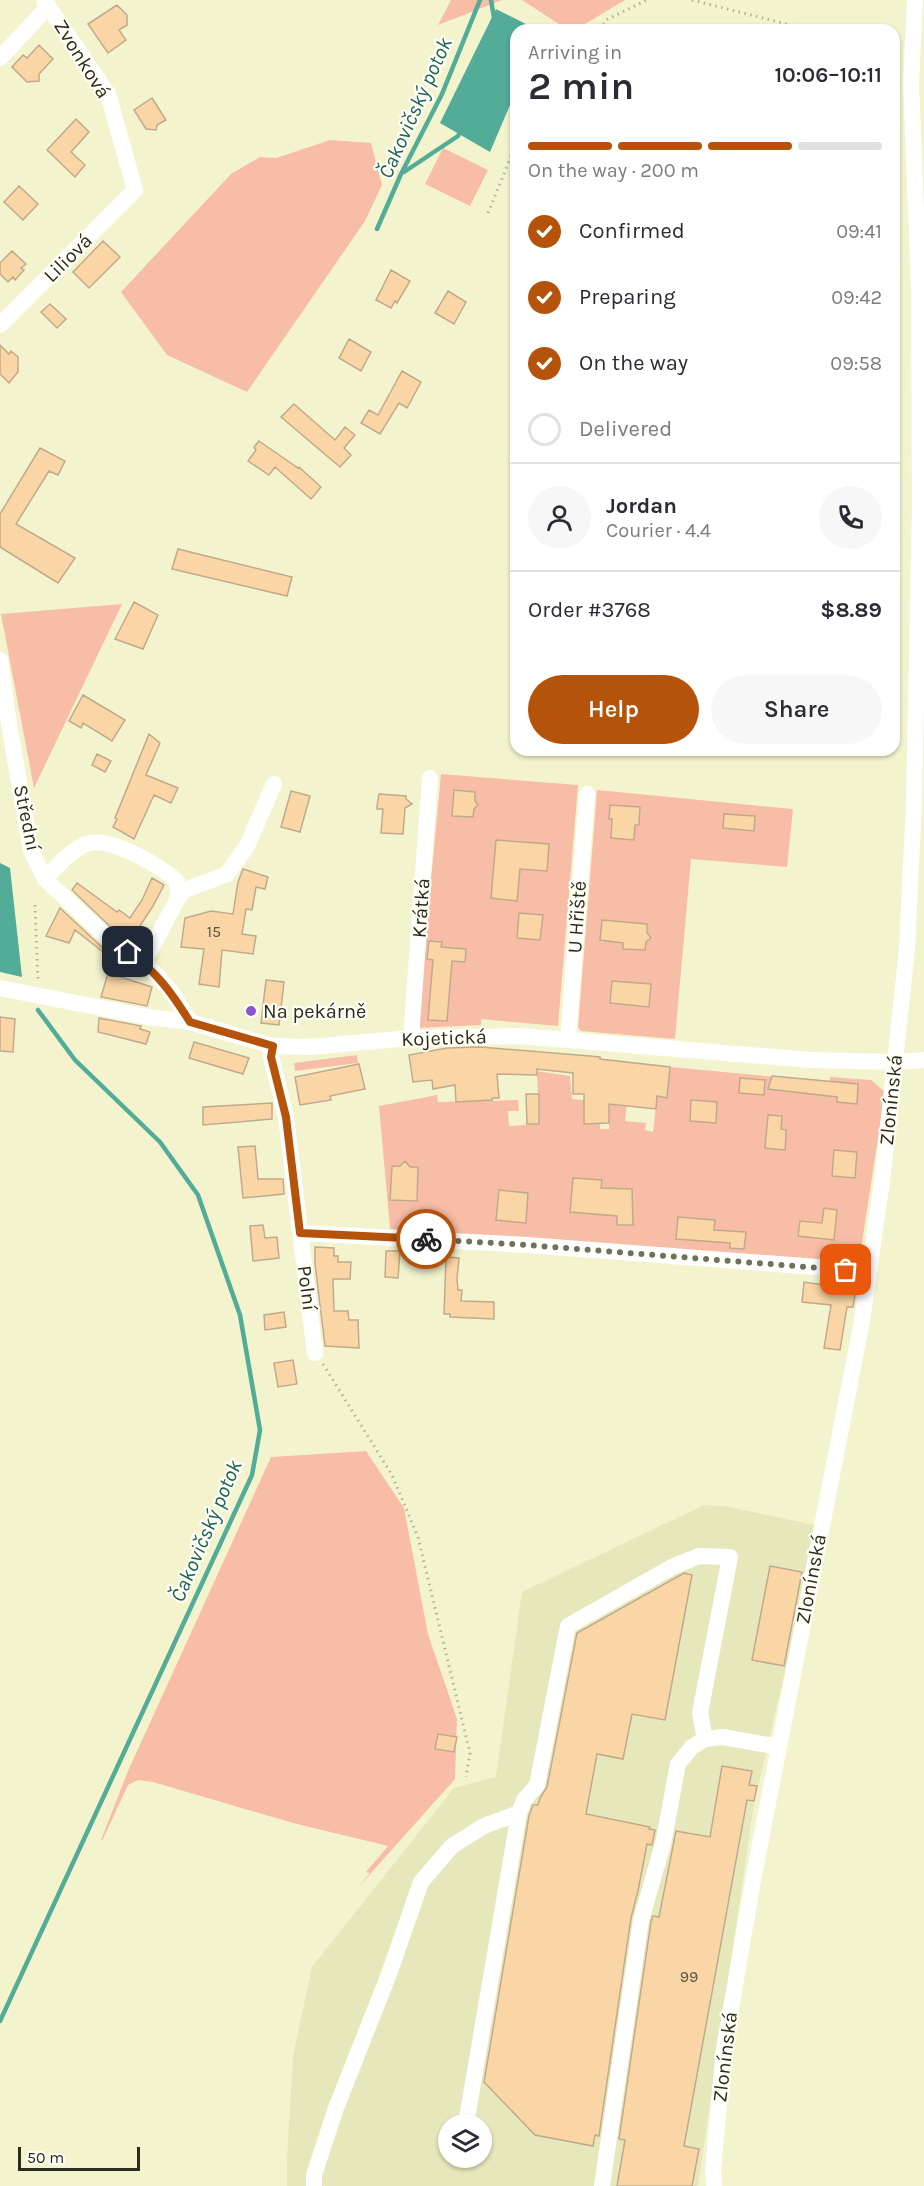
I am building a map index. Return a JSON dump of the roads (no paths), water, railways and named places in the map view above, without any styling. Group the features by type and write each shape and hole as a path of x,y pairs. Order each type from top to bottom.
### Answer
{"street":[{"name":"Zlonínská","path":"714,2186 713,2170 724,2049 778,1748 862,1321 883,1174 907,949 913,813 920,505 919,288 911,83 915,0"},
{"path":"0,58 46,4"},
{"name":"Zvonková","path":"46,4 108,94 135,190"},
{"name":"Liliová","path":"0,326 135,190"},
{"name":"Střední","path":"0,660 4,722 31,851 45,879 113,943 144,962 171,992 190,1022"},
{"name":"Krátká","path":"411,1038 430,778"},
{"path":"144,962 178,898 185,890 227,874 247,846 274,784"},
{"name":"U Hřiště","path":"568,1040 587,794"},
{"path":"45,879 84,844 97,841 113,844 168,874 177,881 178,898"},
{"name":"Kojetická","path":"0,988 148,1017 190,1022 273,1046 309,1047 411,1038 520,1036 810,1060 895,1062 924,1060"},
{"name":"Polní","path":"273,1046 271,1057 286,1117 315,1353"},
{"path":"300,1233 527,1245 869,1271"},
{"path":"468,2114 519,1813 524,1800 537,1785 568,1626 672,1567 699,1556 730,1557 700,1713 705,1739"},
{"path":"602,2186 641,1920 663,1844 678,1764 692,1747 705,1739 723,1737 778,1748"},
{"path":"314,2186 314,2175 336,2108 389,1974 422,1882 452,1846 484,1826 519,1813"}],"water":[{"path":"496,9 526,24 510,24 510,105 490,152 440,123"},
{"path":"0,863 10,868 22,977 0,972"}],"waterway":[{"name":"Čakovičský potok","path":"377,229 401,174 442,94 480,0"},
{"path":"491,0 494,18"},
{"path":"404,172 458,136 461,130"},
{"name":"Čakovičský potok","path":"0,2021 252,1475 260,1430 240,1315 198,1195 160,1142 75,1060 38,1010"}],"place":[{"name":"Na pekárně","path":"251,1011"}]}
